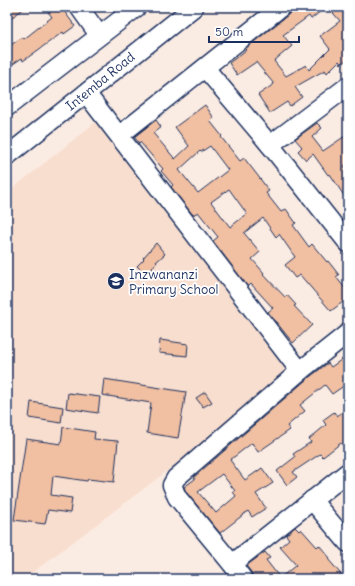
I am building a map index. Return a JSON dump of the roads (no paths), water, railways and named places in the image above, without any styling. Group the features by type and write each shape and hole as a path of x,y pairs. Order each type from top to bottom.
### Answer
{"street":[{"path":"79,7 99,35"},
{"path":"7,106 137,7"},
{"name":"Intemba Road","path":"7,156 194,7"},
{"path":"120,135 281,7"},
{"path":"205,68 270,145 348,243"},
{"path":"270,145 348,86"},
{"path":"86,93 120,135 300,371"},
{"path":"243,579 177,497 172,485 176,478 300,371 348,333"},
{"path":"232,564 348,472"},
{"path":"312,500 348,543"}],"place":[{"name":"Inzwananzi Primary School","path":"116,281"}]}
